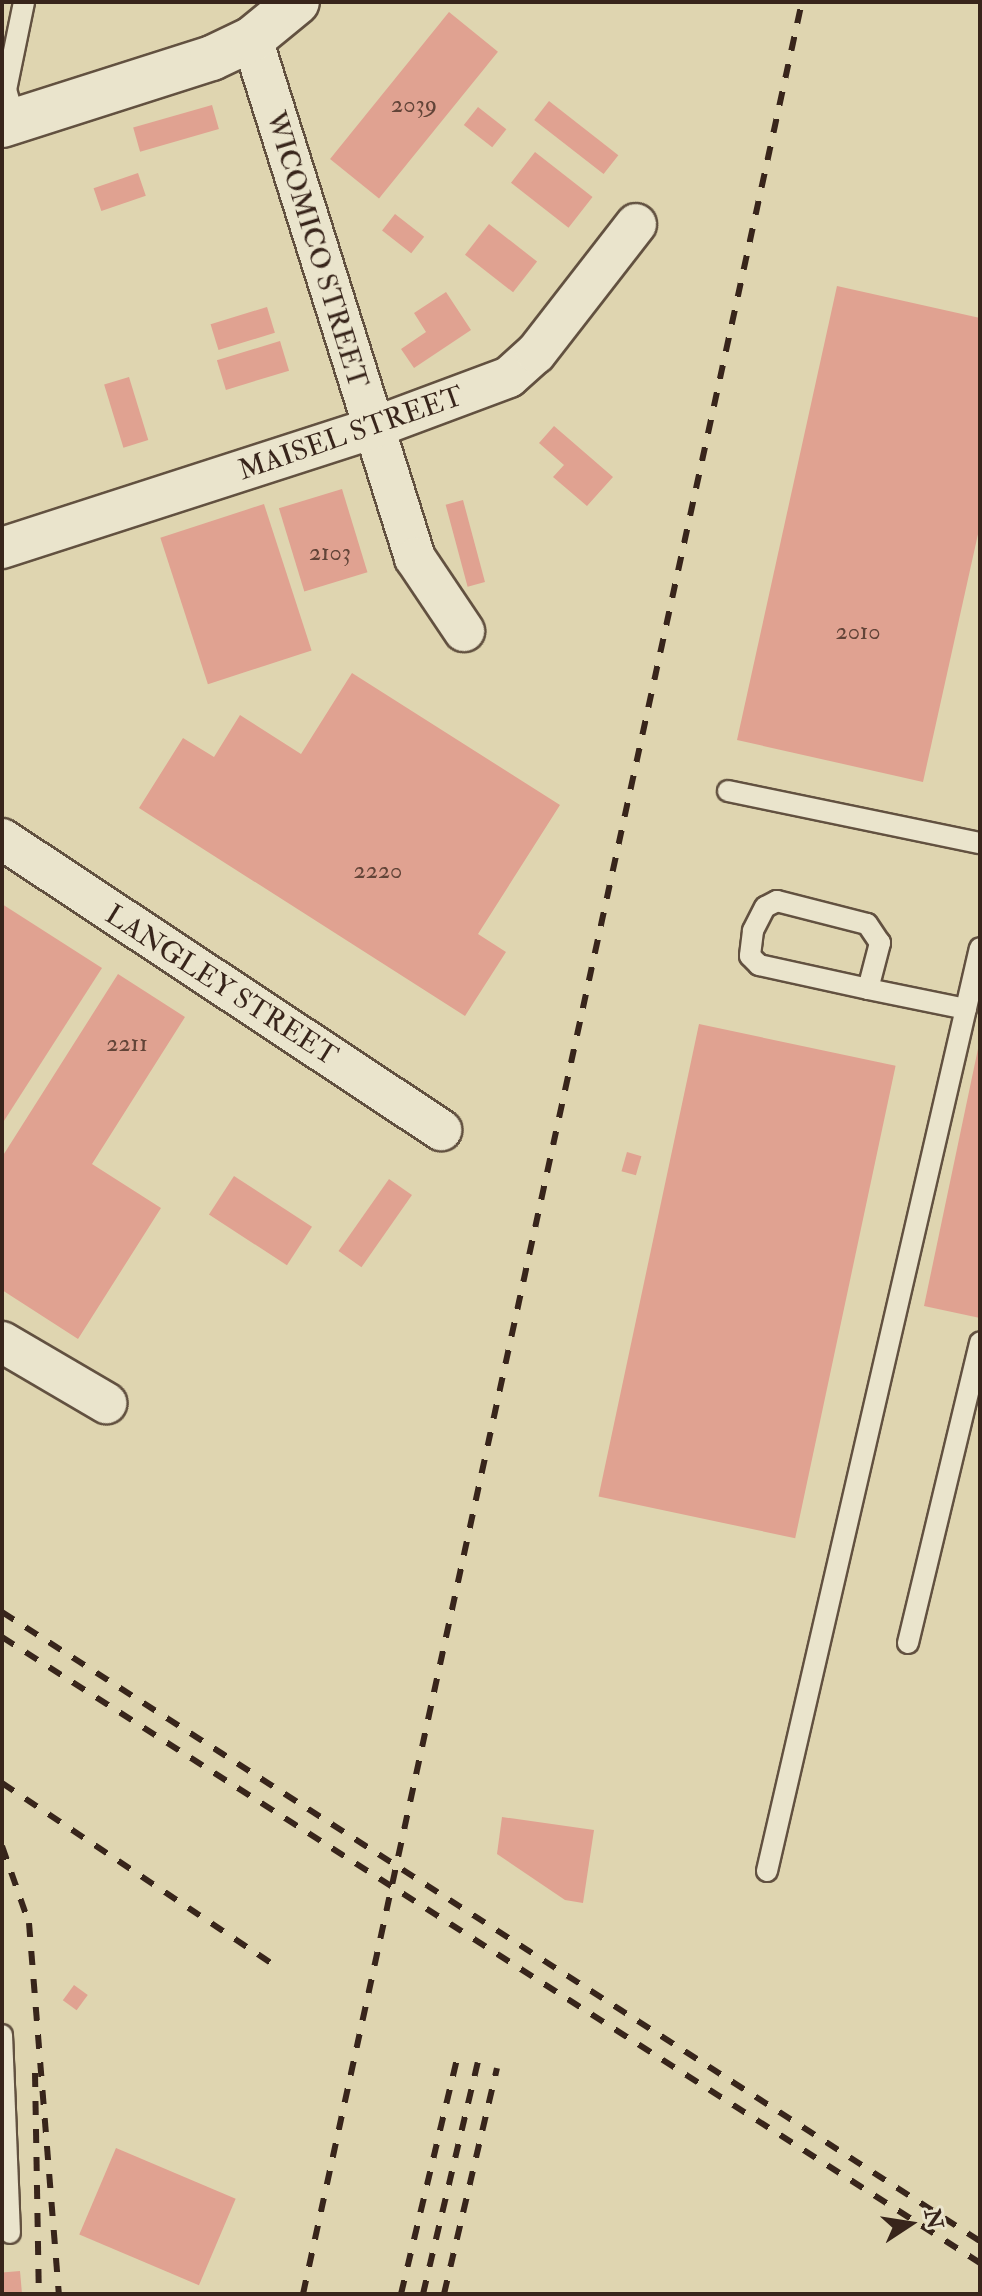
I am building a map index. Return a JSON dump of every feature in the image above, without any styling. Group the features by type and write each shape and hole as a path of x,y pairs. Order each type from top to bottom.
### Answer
{"street":[{"path":"9,123 252,39 297,2"},
{"name":"WICOMICO STREET","path":"252,39 370,429 415,558 464,631"},
{"name":"MAISEL STREET","path":"2,548 370,429 509,377 536,353 636,224"},
{"name":"LANGLEY STREET","path":"2,839 441,1130"},
{"path":"2,1342 106,1403"}],"lane":[{"path":"9,123 6,90 24,2"},
{"path":"728,791 980,843"},
{"path":"868,989 880,943 867,924 777,901 765,907 753,931 750,956 759,965 868,989 966,1009"},
{"path":"767,1871 980,948"},
{"path":"908,1643 980,1342"},
{"path":"2,2035 10,2233"}],"building":[{"path":"449,12 498,52 379,199 330,159"},
{"path":"549,101 618,155 604,174 534,120"},
{"path":"212,105 219,129 140,152 133,128"},
{"path":"478,107 506,129 492,147 464,125"},
{"path":"535,152 593,197 569,228 511,183"},
{"path":"138,173 146,196 101,211 94,188"},
{"path":"395,214 424,237 411,253 382,231"},
{"path":"489,224 537,262 513,292 465,255"},
{"path":"837,286 980,318 980,525 923,782 737,740"},
{"path":"446,292 471,330 414,368 401,349 426,332 414,313"},
{"path":"267,307 275,333 218,350 211,324"},
{"path":"280,341 289,371 226,390 217,360"},
{"path":"129,377 148,440 123,448 104,385"},
{"path":"554,426 613,477 587,506 553,477 564,465 539,443"},
{"path":"342,489 367,572 304,591 279,508"},
{"path":"463,500 485,582 468,587 446,505"},
{"path":"264,504 312,650 208,684 160,538"},
{"path":"352,673 560,805 478,934 506,952 465,1016 139,808 183,738 214,757 240,715 301,754"},
{"path":"2,904 102,968 2,1124"},
{"path":"118,974 185,1017 92,1164 161,1208 78,1339 2,1290 2,1157"},
{"path":"699,1024 896,1066 795,1538 599,1496"},
{"path":"980,1044 980,1318 924,1306"},
{"path":"627,1152 641,1156 636,1175 621,1171"},
{"path":"234,1176 312,1227 287,1265 209,1215"},
{"path":"389,1179 412,1195 361,1267 339,1251"},
{"path":"502,1817 594,1830 583,1903 565,1900 497,1854"},
{"path":"74,1985 88,1995 77,2010 63,2000"},
{"path":"116,2148 236,2199 199,2285 79,2235"},
{"path":"20,2271 22,2294 4,2294 2,2273"}],"railway":[{"path":"303,2294 802,2"},
{"path":"2,1612 980,2241"},
{"path":"2,1637 980,2263"},
{"path":"2,1783 272,1964"},
{"path":"2,1846 29,1923 59,2294"},
{"path":"401,2294 458,2054"},
{"path":"423,2294 478,2062"},
{"path":"444,2294 497,2068"},
{"path":"35,2073 39,2294"}]}
